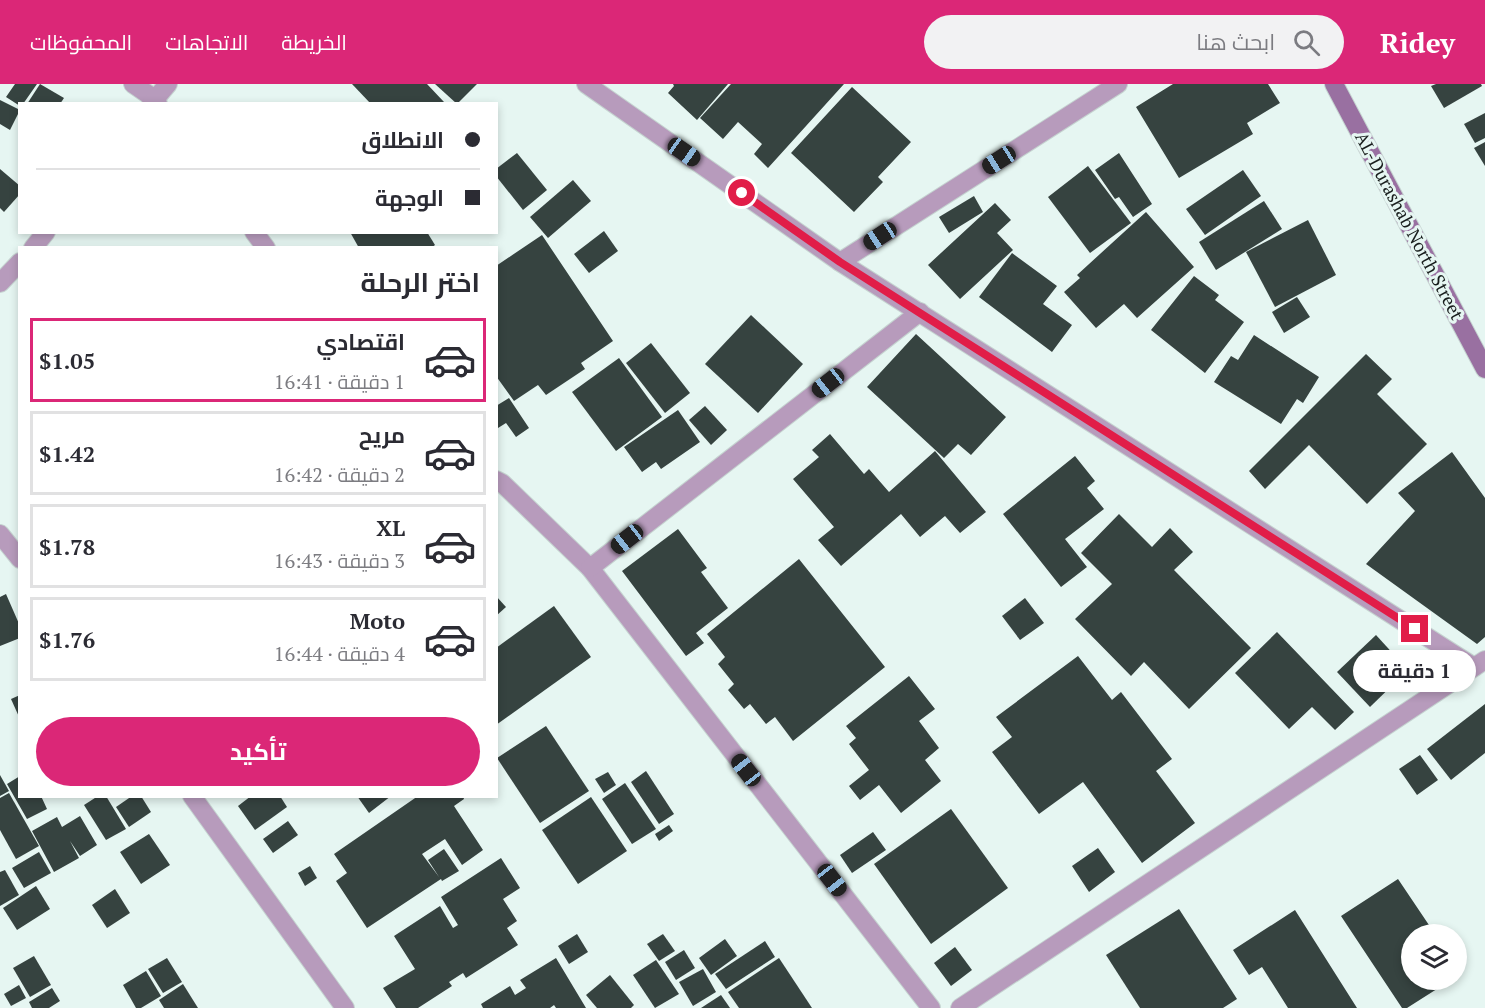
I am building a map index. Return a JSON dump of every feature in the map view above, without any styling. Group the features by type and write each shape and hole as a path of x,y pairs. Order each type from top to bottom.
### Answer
{"street":[{"path":"133,84 155,102 168,84"},
{"path":"586,84 840,262 1480,663 960,1008"},
{"path":"840,262 1118,84"},
{"name":"AL-Durashab North Street","path":"1334,84 1485,369"},
{"path":"35,246 44,234"},
{"path":"0,283 18,264"},
{"path":"590,568 920,312"},
{"path":"498,481 590,568 931,1008"},
{"path":"0,534 18,556"},
{"path":"193,798 345,1008"}],"building":[{"path":"15,84 37,84 24,102 18,102 18,105 6,97"},
{"path":"40,84 64,98 61,102 28,102"},
{"path":"352,84 427,84 444,102 369,102"},
{"path":"435,84 477,84 459,102 455,102"},
{"path":"673,84 728,84 697,120 668,93 674,86"},
{"path":"731,84 844,84 768,168 754,154 762,144 738,122 723,139 700,118"},
{"path":"1173,84 1268,84 1280,103 1247,123 1253,134 1179,178 1136,107"},
{"path":"1481,84 1482,86 1444,108 1431,86"},
{"path":"852,87 911,142 878,177 883,182 854,212 791,153"},
{"path":"0,100 18,109 18,114 10,130 0,124"},
{"path":"1485,113 1485,138 1475,143 1464,124"},
{"path":"1485,142 1485,166 1474,148"},
{"path":"517,153 547,190 523,210 498,179 498,167"},
{"path":"1119,153 1152,204 1133,217 1119,197 1115,199 1095,170"},
{"path":"1088,166 1131,223 1090,253 1048,197"},
{"path":"0,169 18,184 18,196 4,212 0,208"},
{"path":"1243,170 1261,196 1205,235 1186,209"},
{"path":"573,180 591,201 548,238 530,217"},
{"path":"974,196 983,212 949,233 939,217"},
{"path":"1264,201 1282,229 1216,270 1199,242"},
{"path":"995,203 1011,220 997,233 1013,250 960,299 928,265"},
{"path":"1146,212 1194,267 1137,318 1124,304 1096,328 1064,292 1080,278 1077,275"},
{"path":"1308,220 1336,275 1275,307 1246,252"},
{"path":"604,231 618,251 589,273 574,254"},
{"path":"351,234 428,234 435,245 434,246 358,246"},
{"path":"542,235 613,341 581,363 585,369 546,395 538,385 514,401 498,379 498,265"},
{"path":"1012,253 1057,286 1043,304 1072,325 1052,352 979,297"},
{"path":"1194,276 1219,295 1215,300 1244,322 1205,373 1151,330"},
{"path":"1297,297 1310,317 1284,333 1272,312"},
{"path":"751,315 803,364 758,413 705,364"},
{"path":"916,334 1006,417 971,455 958,444 944,458 867,387"},
{"path":"1254,335 1319,377 1303,403 1297,399 1281,424 1214,382 1231,356 1238,360"},
{"path":"651,343 690,393 665,413 626,363"},
{"path":"1366,354 1392,379 1377,394 1427,444 1367,504 1309,445 1265,489 1249,471"},
{"path":"619,358 662,417 616,451 572,392"},
{"path":"509,398 529,428 516,437 506,423 498,428 498,405"},
{"path":"705,406 727,430 711,445 689,420"},
{"path":"678,410 700,442 661,469 656,462 642,472 624,447"},
{"path":"830,434 864,474 869,469 889,492 935,451 986,512 960,533 945,516 920,537 901,514 841,566 818,540 834,527 793,479 819,457 812,450"},
{"path":"1452,452 1485,498 1485,637 1477,644 1366,564 1415,511 1398,493"},
{"path":"1075,456 1095,481 1087,488 1104,509 1065,539 1087,567 1061,587 1003,514"},
{"path":"1119,514 1152,547 1170,528 1193,552 1174,570 1251,648 1189,709 1144,662 1131,676 1075,619 1112,584 1081,553"},
{"path":"678,529 707,568 701,572 728,608 696,633 704,643 686,656 622,571"},
{"path":"799,559 885,667 793,741 775,717 766,724 750,704 744,709 728,690 734,684 718,664 725,657 707,634"},
{"path":"6,594 18,621 18,639 0,646 0,597"},
{"path":"498,598 506,607 498,614"},
{"path":"1025,598 1044,623 1020,640 1002,616"},
{"path":"554,606 591,657 498,724 498,647"},
{"path":"1277,632 1354,712 1335,730 1312,707 1289,729 1235,673"},
{"path":"1376,635 1408,670 1370,707 1337,672"},
{"path":"1078,656 1112,700 1121,692 1172,759 1156,771 1195,823 1142,863 1083,782 1039,814 992,752 1012,737 996,717"},
{"path":"909,676 935,709 919,721 939,748 925,760 941,781 901,813 879,785 860,800 849,786 869,770 849,744 856,738 846,726"},
{"path":"18,696 18,715 11,699"},
{"path":"1485,704 1485,753 1451,780 1427,749"},
{"path":"546,726 589,791 540,823 498,757"},
{"path":"1420,755 1438,780 1417,795 1399,769"},
{"path":"646,771 674,814 659,824 631,782"},
{"path":"608,772 616,785 604,793 595,779"},
{"path":"0,775 9,791 0,796"},
{"path":"18,777 18,798 42,798 47,809 27,819 7,784"},
{"path":"625,783 656,829 632,844 602,799"},
{"path":"9,793 39,846 16,859 0,830 0,798"},
{"path":"591,797 627,851 578,884 542,830"},
{"path":"95,798 107,798 126,829 106,840 84,805"},
{"path":"129,798 142,798 151,812 129,827 116,807"},
{"path":"248,798 281,798 287,807 255,830 238,806"},
{"path":"358,798 388,798 369,813"},
{"path":"415,798 464,798 454,806 483,850 462,865 445,839 422,854 439,877 428,860 444,849 459,871 442,881 441,879 367,928 336,881 347,873 334,854"},
{"path":"951,809 1008,888 931,944 874,864"},
{"path":"80,816 97,845 80,856 70,841 79,858 54,872 32,831 57,817 62,827"},
{"path":"288,821 298,835 273,853 263,839"},
{"path":"669,825 673,831 659,841 655,834"},
{"path":"873,832 886,850 852,873 840,855"},
{"path":"149,834 170,865 141,884 120,852"},
{"path":"1098,848 1115,872 1089,892 1072,866"},
{"path":"39,852 51,873 24,888 12,868"},
{"path":"501,858 520,888 503,899 517,921 507,928 518,945 466,978 463,973 449,982 452,986 418,1008 396,1008 383,988 415,969 394,936 440,906 453,928 458,925 441,897"},
{"path":"310,866 317,878 305,886 298,873"},
{"path":"5,870 19,895 0,906 0,872"},
{"path":"1398,879 1428,924 1401,924 1401,990 1435,990 1407,1008 1402,1008 1341,916"},
{"path":"36,886 50,909 17,930 3,908"},
{"path":"115,889 130,913 107,928 92,905"},
{"path":"1179,909 1237,999 1223,1008 1140,1008 1106,955"},
{"path":"1295,910 1357,1008 1288,1008 1262,967 1249,975 1233,950"},
{"path":"577,934 588,952 569,964 558,946"},
{"path":"663,934 675,951 659,961 647,944"},
{"path":"725,939 737,956 711,975 699,958"},
{"path":"765,941 775,957 726,989 715,974"},
{"path":"955,947 972,970 951,986 934,963"},
{"path":"684,950 695,968 676,980 665,962"},
{"path":"34,956 51,985 30,997 13,968"},
{"path":"167,958 182,982 163,993 148,969"},
{"path":"556,958 586,1008 556,1008 554,1005 550,1008 483,1008 481,1004 510,986 515,995 526,988 520,980"},
{"path":"779,958 812,1008 739,1008 728,992"},
{"path":"656,960 679,994 655,1008 633,975"},
{"path":"703,969 716,992 693,1006 679,982"},
{"path":"146,971 161,996 141,1008 136,1008 123,985"},
{"path":"610,975 634,1005 631,1008 597,1008 586,995"},
{"path":"183,984 198,1008 164,1008 159,1000"},
{"path":"19,985 26,998 11,1006 4,994"},
{"path":"52,988 60,1001 49,1008 32,1008 29,1002"},
{"path":"721,995 730,1008 701,1008"}],"route":[{"path":"742,193 840,262 1415,629"}]}
